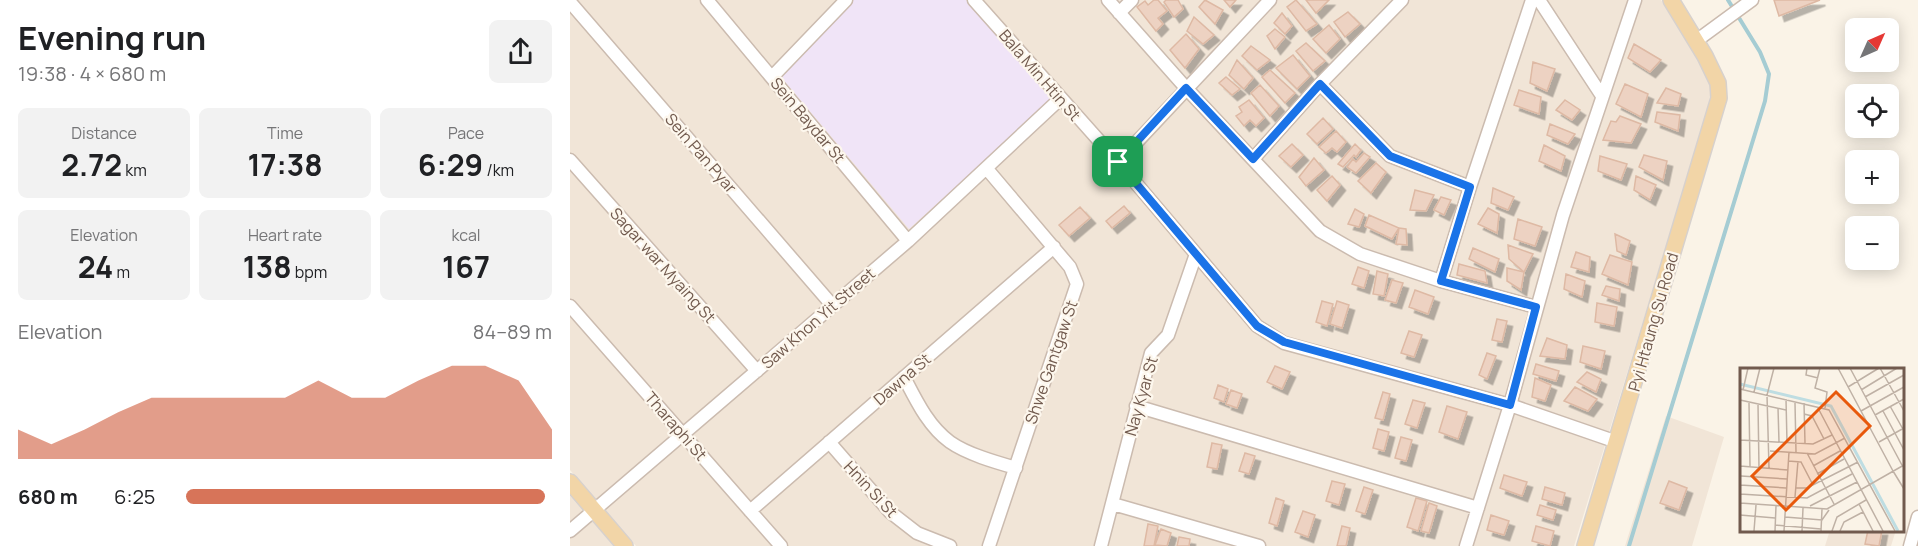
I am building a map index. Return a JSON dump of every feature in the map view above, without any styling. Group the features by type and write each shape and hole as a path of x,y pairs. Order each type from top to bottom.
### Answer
{"main road":[{"path":"1671,0 1696,41"},
{"name":"Pyi Htaung Su Road","path":"1585,546 1719,99 1718,83 1696,41"},
{"path":"570,482 625,546"}],"street":[{"name":"Sein Baydar St","path":"707,0 908,241"},
{"path":"772,78 846,0"},
{"name":"Bala Min Htin St","path":"974,0 1118,162 1257,326 1284,342 1510,405 1617,442"},
{"path":"1108,0 1186,88 1320,231 1360,254 1441,281 1536,307"},
{"path":"1119,13 1132,0"},
{"path":"1118,162 1270,0"},
{"path":"1253,159 1320,84 1401,0"},
{"path":"1441,281 1532,0"},
{"path":"1539,0 1602,96"},
{"path":"1466,546 1510,405 1563,215 1635,0"},
{"path":"1696,41 1752,0"},
{"name":"Sein Pan Pyar","path":"570,2 832,305"},
{"path":"1320,84 1390,156 1470,187"},
{"name":"Saw Khon Yit Street","path":"570,531 908,241 1061,98"},
{"name":"Sagar war Myaing St","path":"570,160 757,370"},
{"name":"Shwe Gantgaw St","path":"987,169 1070,267 1077,284 989,546"},
{"name":"Dawna St","path":"750,511 1054,247"},
{"name":"Nay Kyar St","path":"1101,546 1151,353 1168,335 1196,254"},
{"name":"Tharaphi St","path":"570,306 781,546"},
{"path":"904,377 923,414 950,442 983,458 1016,468"},
{"path":"1136,406 1478,508"},
{"name":"Hnin Si St","path":"829,442 890,512 917,533 950,546"},
{"path":"1113,504 1259,546"},
{"path":"1910,546 1918,517"}],"shaded area":[{"path":"570,0 1661,0 1699,60 1711,84 1709,106 1574,546 636,546 570,470"},
{"path":"853,0 966,0 1052,100 909,229 781,77"},
{"path":"1666,416 1724,437 1692,546 1625,546"},
{"path":"570,496 614,546 570,546"},
{"path":"1830,531 1896,531 1891,546 1825,546"}],"building":[{"path":"1158,0 1167,11 1158,18 1163,24 1156,31 1137,7 1145,1 1148,5"},
{"path":"1178,0 1183,9 1174,17 1164,2"},
{"path":"1205,0 1223,10 1215,24 1199,7"},
{"path":"1224,0 1236,0 1230,7"},
{"path":"1296,0 1317,24 1306,31 1287,7"},
{"path":"1306,0 1329,0 1316,13"},
{"path":"1774,0 1820,0 1779,16"},
{"path":"1348,12 1360,24 1345,37 1334,22"},
{"path":"1282,13 1292,26 1285,34 1274,23"},
{"path":"1194,17 1214,35 1203,44 1187,31"},
{"path":"1329,25 1340,39 1326,53 1313,39"},
{"path":"1275,29 1285,37 1275,49 1267,36"},
{"path":"1186,34 1199,49 1185,68 1170,50"},
{"path":"1306,43 1325,61 1313,71 1296,51"},
{"path":"1634,44 1661,60 1650,72 1628,58"},
{"path":"1251,46 1270,60 1257,70 1242,56"},
{"path":"1293,55 1310,76 1297,89 1276,68"},
{"path":"1237,60 1253,78 1244,89 1229,75"},
{"path":"1533,62 1555,69 1547,91 1530,83"},
{"path":"1270,70 1295,93 1285,103 1262,77"},
{"path":"1226,77 1240,89 1232,95 1219,83"},
{"path":"1625,84 1648,94 1641,117 1616,104"},
{"path":"1260,85 1279,106 1270,116 1251,93"},
{"path":"1666,88 1681,94 1678,106 1657,103"},
{"path":"1519,90 1541,97 1539,114 1514,105"},
{"path":"1249,100 1264,118 1256,126 1250,120 1244,126 1236,116 1242,112 1239,107"},
{"path":"1565,100 1580,110 1572,120 1556,110"},
{"path":"1657,112 1680,115 1678,131 1655,122"},
{"path":"1620,116 1641,124 1631,143 1603,140 1611,121 1616,122"},
{"path":"1323,118 1333,129 1317,144 1307,134"},
{"path":"1550,124 1575,134 1568,144 1547,135"},
{"path":"1336,131 1346,142 1337,152 1332,148 1326,153 1319,147"},
{"path":"1292,144 1303,155 1291,167 1279,156"},
{"path":"1355,144 1361,150 1356,157 1354,155 1343,167 1338,164"},
{"path":"1544,145 1565,156 1561,171 1539,161"},
{"path":"1364,153 1370,157 1356,173 1347,167 1353,159 1356,162"},
{"path":"1644,155 1667,161 1663,180 1639,167"},
{"path":"1600,156 1627,164 1621,180 1598,171"},
{"path":"1314,158 1324,170 1306,186 1299,177"},
{"path":"1376,163 1386,172 1371,193 1358,181"},
{"path":"1332,176 1340,185 1327,201 1317,190"},
{"path":"1636,176 1656,185 1650,200 1634,190"},
{"path":"1493,188 1514,197 1508,210 1491,203"},
{"path":"1415,190 1434,195 1426,211 1410,210"},
{"path":"1441,197 1451,200 1444,215 1434,210"},
{"path":"1124,206 1130,213 1112,228 1106,221"},
{"path":"1080,207 1090,218 1069,236 1059,225"},
{"path":"1488,208 1499,214 1497,233 1478,224"},
{"path":"1355,209 1364,214 1359,227 1348,224"},
{"path":"1369,215 1399,228 1392,239 1365,226"},
{"path":"1518,219 1542,227 1535,246 1514,239"},
{"path":"1399,228 1406,229 1407,245 1396,244"},
{"path":"1615,234 1630,241 1626,255 1617,251"},
{"path":"1508,245 1533,254 1524,272 1509,259"},
{"path":"1473,248 1499,259 1495,272 1469,259"},
{"path":"1576,252 1590,257 1589,272 1571,267"},
{"path":"1610,255 1632,262 1628,285 1602,274"},
{"path":"1459,264 1485,271 1487,283 1457,275"},
{"path":"1358,267 1369,271 1364,288 1352,284"},
{"path":"1507,268 1524,272 1521,290 1507,281"},
{"path":"1377,271 1388,274 1384,296 1373,294"},
{"path":"1566,274 1585,281 1582,297 1564,289"},
{"path":"1392,280 1403,283 1396,303 1385,300"},
{"path":"1606,286 1620,289 1619,301 1602,295"},
{"path":"1415,290 1434,297 1428,314 1409,307"},
{"path":"1322,301 1333,304 1327,326 1316,322"},
{"path":"1337,301 1349,305 1342,328 1330,324"},
{"path":"1597,303 1617,307 1614,326 1595,322"},
{"path":"1497,319 1507,321 1502,342 1492,340"},
{"path":"1409,331 1422,335 1414,357 1401,353"},
{"path":"1547,338 1567,345 1565,359 1540,356"},
{"path":"1583,346 1605,351 1601,369 1580,362"},
{"path":"1487,353 1496,356 1487,379 1479,375"},
{"path":"1536,364 1559,371 1556,381 1533,374"},
{"path":"1275,366 1290,372 1282,389 1267,382"},
{"path":"1587,372 1601,379 1596,392 1577,382"},
{"path":"1535,378 1551,385 1545,401 1532,397"},
{"path":"1218,385 1228,389 1224,402 1214,398"},
{"path":"1575,387 1597,399 1588,411 1564,401"},
{"path":"1231,390 1242,394 1237,408 1226,404"},
{"path":"1383,392 1390,394 1383,420 1375,418"},
{"path":"1413,400 1425,403 1417,428 1405,424"},
{"path":"1447,406 1467,412 1458,439 1439,432"},
{"path":"1378,429 1389,432 1384,451 1373,448"},
{"path":"1401,437 1412,440 1406,461 1395,458"},
{"path":"1212,443 1222,445 1217,469 1207,467"},
{"path":"1245,453 1255,456 1249,474 1239,471"},
{"path":"1504,475 1527,482 1522,496 1500,488"},
{"path":"1332,481 1345,484 1339,505 1326,501"},
{"path":"1669,481 1687,488 1679,510 1660,503"},
{"path":"1364,487 1373,490 1365,514 1356,511"},
{"path":"1545,487 1565,493 1562,505 1542,499"},
{"path":"1276,498 1284,501 1277,526 1269,523"},
{"path":"1416,498 1427,501 1418,531 1407,527"},
{"path":"1429,503 1437,506 1429,533 1421,531"},
{"path":"1540,505 1556,510 1553,520 1537,515"},
{"path":"1303,511 1315,515 1308,537 1295,532"},
{"path":"1491,515 1509,521 1504,535 1487,530"},
{"path":"1148,524 1158,526 1154,546 1144,546"},
{"path":"1342,526 1350,528 1346,546 1337,546"},
{"path":"1536,526 1554,531 1550,546 1532,541"},
{"path":"1161,529 1171,533 1167,546 1155,545"},
{"path":"1868,531 1882,531 1879,546 1865,544"},
{"path":"1179,537 1190,539 1189,546 1177,546"}],"waterway":[{"path":"1629,546 1765,101 1769,74 1760,52 1728,0"}],"route":[{"path":"1320,84 1390,156 1470,187 1441,281 1536,307 1510,405 1333,358 1284,342 1257,326 1118,162 1186,88 1253,159 1320,84"}]}
